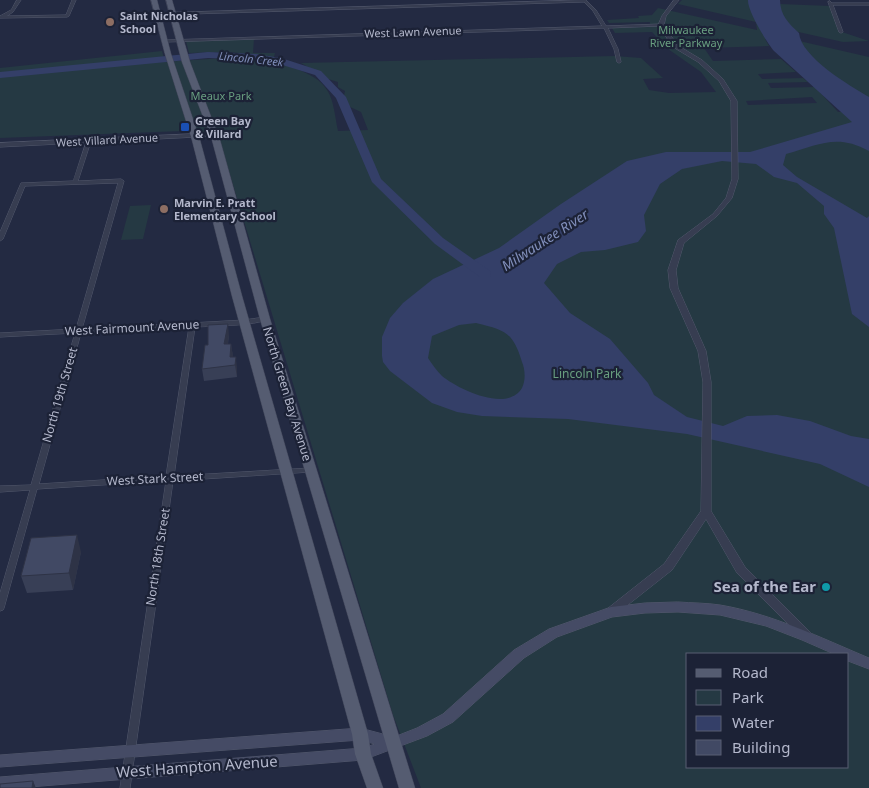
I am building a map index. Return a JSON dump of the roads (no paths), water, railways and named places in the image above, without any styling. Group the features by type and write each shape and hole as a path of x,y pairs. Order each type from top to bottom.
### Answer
{"main road":[{"name":"North Green Bay Avenue","path":"154,0 171,64 195,136 244,322 360,734 363,754 375,788"},
{"name":"North Green Bay Avenue","path":"169,0 186,62 214,135 265,319 407,788"},
{"path":"167,48 183,52"},
{"name":"West Hampton Avenue","path":"0,782 363,754 422,732 448,718 518,654 553,633 611,612 678,606 720,610 768,622 807,636 843,653"},
{"name":"West Hampton Avenue","path":"849,656 869,664"},
{"name":"West Hampton Avenue","path":"0,761 360,734 392,742"}],"street":[{"path":"1,17 12,11 19,0"},
{"path":"1,17 67,16 74,0"},
{"path":"158,14 172,12 582,0 590,3 620,56 620,62"},
{"path":"677,0 664,16 661,25 675,46 710,69 726,86 734,104 735,179 729,198 715,215 681,242 672,270 674,288 702,352 707,382 706,511 741,570 807,636"},
{"path":"841,32 831,2 869,4"},
{"name":"West Lawn Avenue","path":"167,48 181,40 661,25"},
{"name":"West Villard Avenue","path":"0,145 214,135"},
{"path":"0,238 23,184 74,182 89,141"},
{"name":"North 19th Street","path":"0,608 122,181 74,182"},
{"name":"West Fairmount Avenue","path":"0,335 244,322 265,319"},
{"name":"North 18th Street","path":"125,788 128,752 192,325"},
{"name":"West Stark Street","path":"0,489 310,470"},
{"path":"611,612 668,567 706,511"}],"water":[{"name":"Milwaukee River","path":"748,0 780,0 783,15 799,33 808,52 828,70 869,97 869,151 847,143 828,142 786,154 783,165 797,177 867,218 869,216 869,327 852,314 834,228 824,214 824,206 797,183 774,177 756,164 722,161 682,169 660,184 644,215 646,231 638,242 605,250 581,252 557,264 544,283 570,313 610,339 648,383 654,395 687,417 723,426 747,416 777,415 810,421 851,436 869,439 869,487 820,464 687,434 568,419 482,416 457,412 432,403 390,371 383,362 382,337 390,318 403,303 433,279 499,248 561,204 627,161 666,152 750,152 852,122 774,51 758,26","holes":["476,323 501,331 511,338 515,344 523,365 525,378 522,388 515,395 494,399 470,392 442,376 428,358 432,336 459,325"]}],"waterway":[{"name":"Lincoln Creek","path":"0,75 208,55 256,57 281,61 318,73 341,97 376,180 439,241 485,274"}],"place":[{"name":"Saint Nicholas School","path":"110,22"},
{"name":"Green Bay & Villard","path":"185,127"},
{"name":"Marvin E. Pratt Elementary School","path":"164,209"},
{"name":"Sea of the Ear","path":"826,587"}],"park label":[{"name":"Milwaukee River Parkway","path":"686,36"},
{"name":"Meaux Park","path":"221,96"},
{"name":"Lincoln Park","path":"587,374"}]}
